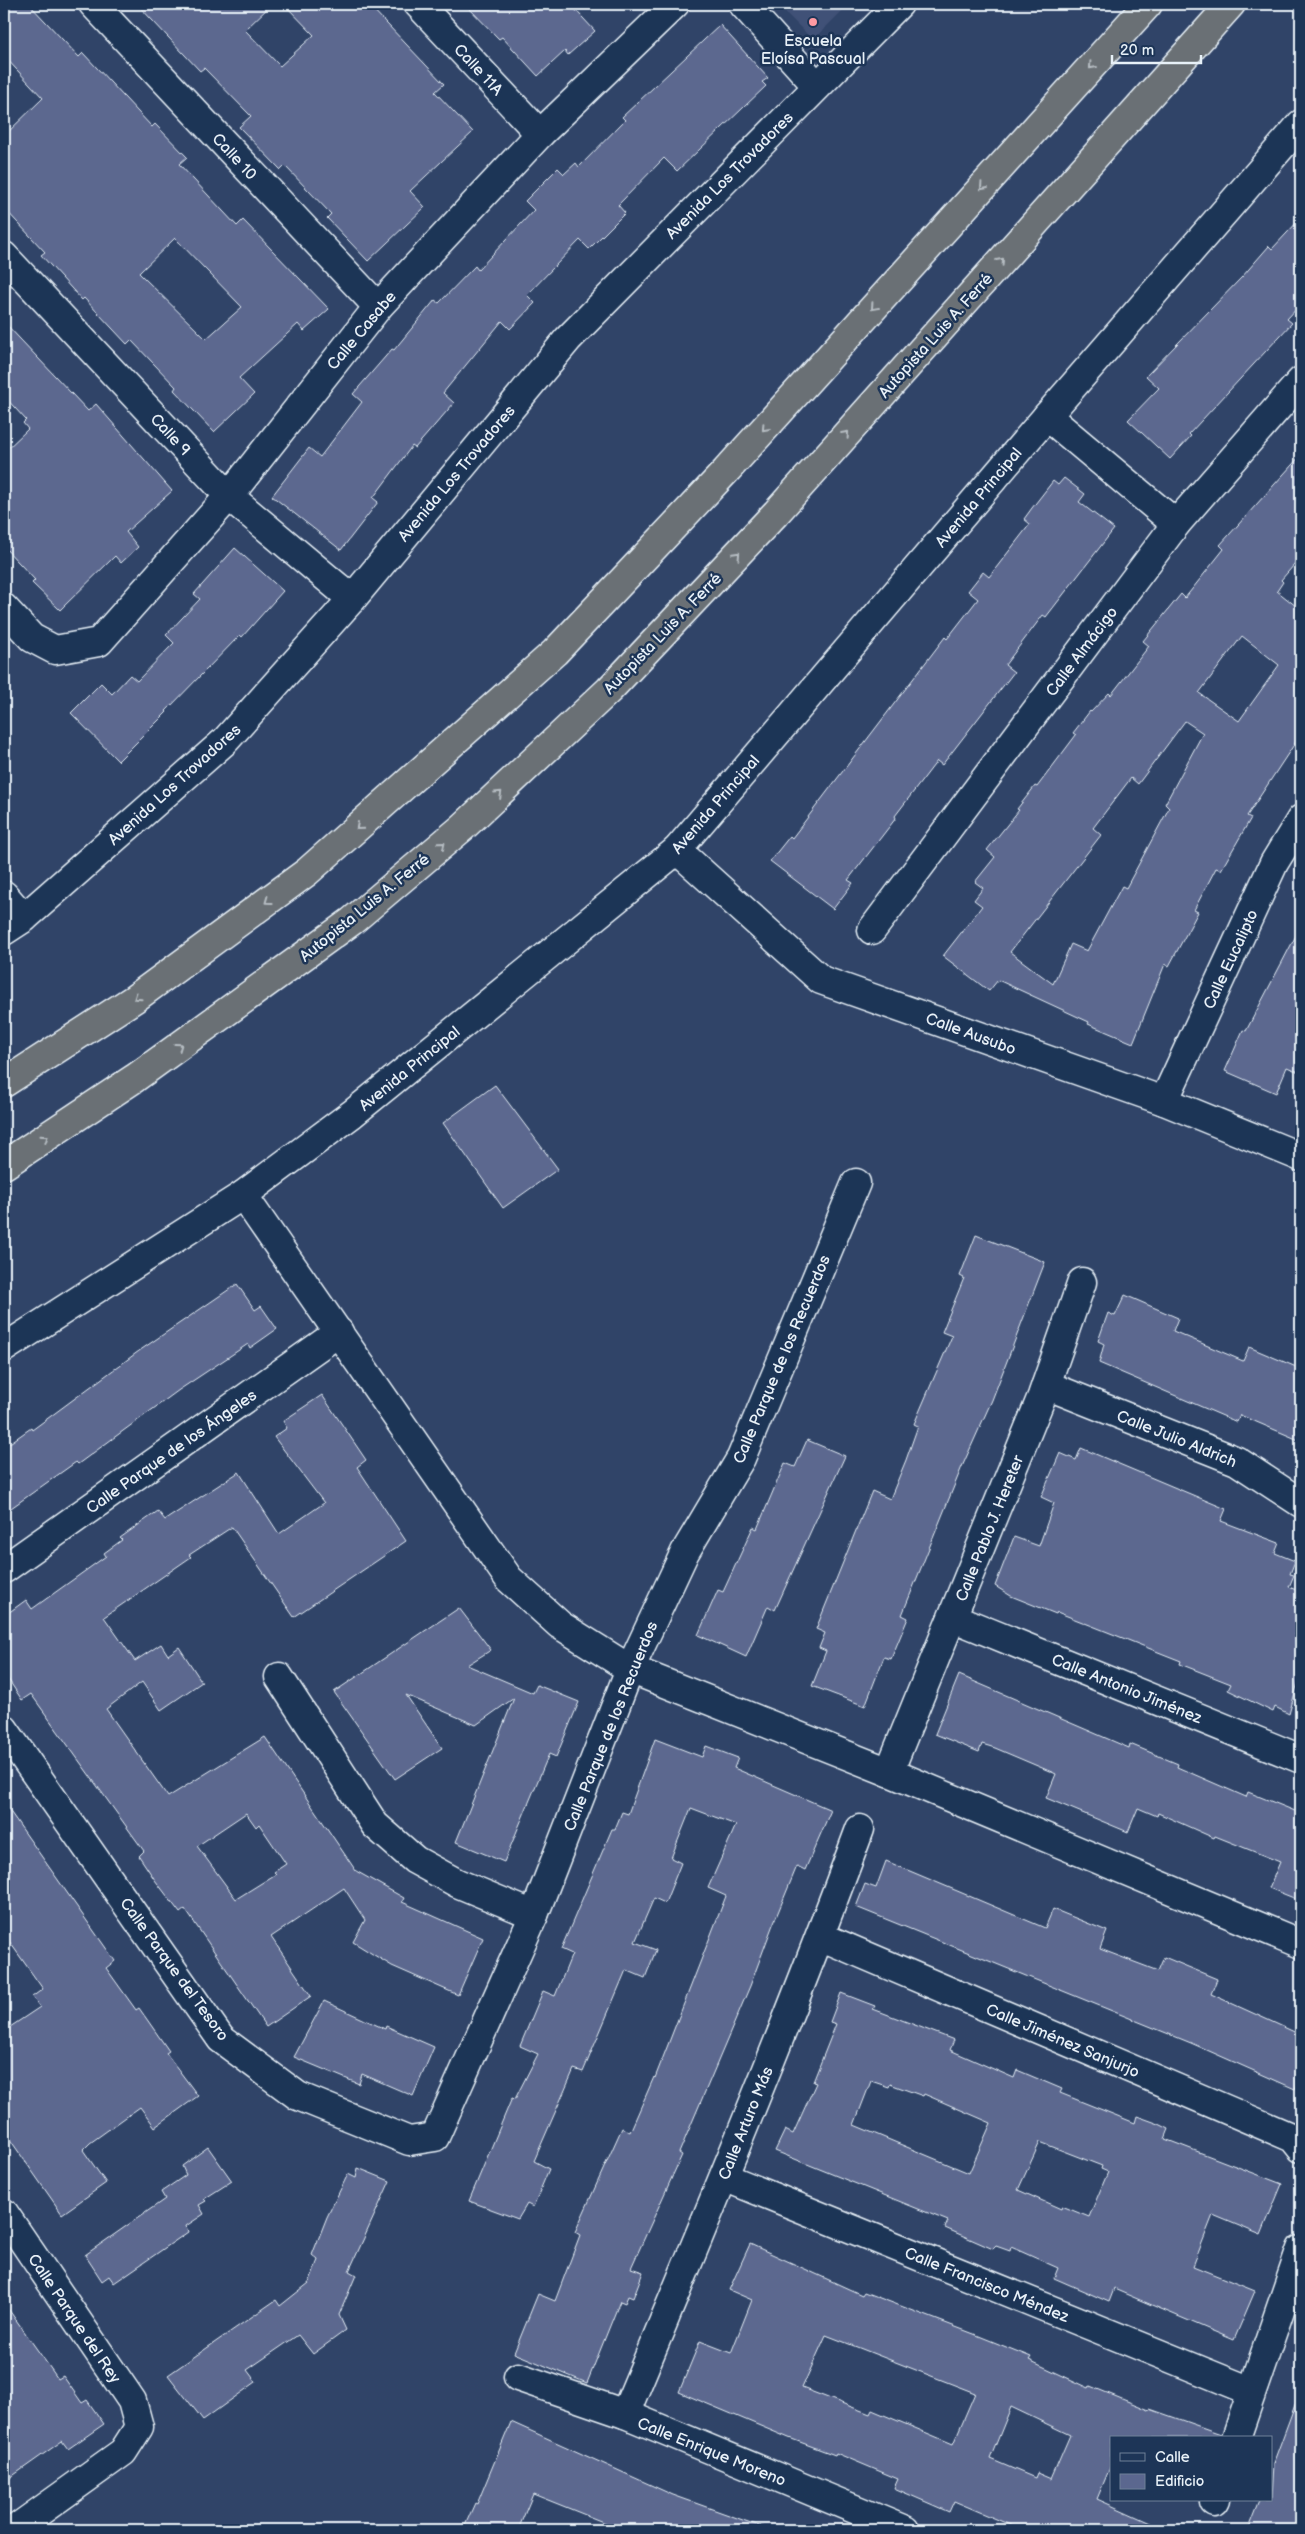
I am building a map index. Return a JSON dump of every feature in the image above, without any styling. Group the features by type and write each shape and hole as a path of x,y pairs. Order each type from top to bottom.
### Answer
{"highway":[{"path":"4,1083 134,999 307,872 555,652 726,471 1148,4"},
{"name":"Autopista Luis A. Ferré","path":"4,1165 135,1078 352,921 463,827 609,690 776,513 1231,4"}],"street":[{"name":"Calle 10","path":"93,4 378,307"},
{"name":"Calle 11A","path":"418,4 540,134"},
{"name":"Calle Casabe","path":"4,608 32,638 54,650 99,642 229,496 378,307 540,134 675,4"},
{"path":"743,4 817,86"},
{"name":"Avenida Los Trovadores","path":"14,925 225,741 352,599 568,339 899,4"},
{"name":"Avenida Principal","path":"4,1348 243,1195 352,1114 678,850 1048,416 1301,124"},
{"name":"Calle 9","path":"4,256 229,496 352,599"},
{"name":"Calle Almácigo","path":"872,930 1176,524 1301,381"},
{"path":"1048,416 1176,524"},
{"name":"Calle Eucalipto","path":"1164,1101 1274,863 1301,819"},
{"name":"Calle Ausubo","path":"678,850 822,980 1164,1101 1301,1157"},
{"path":"4,895 14,925"},
{"name":"Calle Parque de los Recuerdos","path":"435,2137 534,1915 630,1669 685,1552 741,1458 856,1183"},
{"path":"243,1195 509,1579 560,1625 630,1669 889,1772 1301,1944"},
{"name":"Calle Pablo J. Hereter","path":"889,1772 954,1618 1046,1385 1082,1282"},
{"name":"Calle Parque de los Ángeles","path":"4,1569 339,1332"},
{"name":"Calle Julio Aldrich","path":"1046,1385 1237,1461 1301,1503"},
{"name":"Calle Antonio Jiménez","path":"954,1618 1301,1759"},
{"path":"279,1677 375,1825 415,1860 458,1883 534,1915"},
{"name":"Calle Parque del Tesoro","path":"4,1729 221,2039 298,2096 409,2141 435,2137"},
{"name":"Calle Arturo Más","path":"624,2414 724,2177 820,1936 860,1829"},
{"name":"Calle Jiménez Sanjurjo","path":"820,1936 1293,2138 1301,2148"},
{"name":"Calle Francisco Méndez","path":"724,2177 1251,2391"},
{"name":"Calle Parque del Rey","path":"4,2213 132,2401 139,2426 123,2452 14,2530"},
{"path":"1237,2436 1301,2249"},
{"name":"Calle Enrique Moreno","path":"518,2376 624,2414 905,2530"}],"shaded area":[{"name":"Escuela Eloísa Pascual","path":"777,4 849,4 813,40"}],"building":[{"path":"4,4 29,4 79,57 83,53 152,127 155,124 187,157 179,164 237,226 243,220 329,309 304,331 298,324 239,378 254,394 214,432 174,390 176,387 131,340 127,344 84,298 82,300 41,255 45,252 4,208 4,136 43,98 4,56","holes":["175,238 242,307 206,339 139,273"]},
{"path":"137,4 272,4 245,30 280,66 314,35 284,4 368,4 444,84 435,92 473,132 410,191 425,207 368,261 327,218 331,214 285,166 281,170 239,127 251,116 204,68 200,71"},
{"path":"465,4 570,4 595,31 568,55 565,51 538,76 502,37 499,39"},
{"path":"720,25 768,78 762,82 766,86 677,171 664,158 618,205 625,213 589,249 580,240 527,295 535,303 510,329 502,321 443,393 454,403 415,448 412,446 373,498 378,502 341,550 272,496 309,448 320,457 362,402 353,394 392,349 394,350 435,300 439,303 475,266 478,270 534,210 525,201 558,168 564,174 576,163 579,167 625,120 622,117"},
{"path":"1301,218 1301,304 1287,319 1292,323 1189,434 1191,436 1170,459 1128,420 1159,388 1146,376 1242,277 1269,246 1272,249"},
{"path":"4,322 88,411 96,404 172,491 126,532 138,547 121,563 115,556 60,610 32,583 35,580 4,547 4,452 28,429 23,423 26,420 4,396"},
{"path":"1301,455 1301,557 1281,580 1283,582 1277,591 1301,610 1301,734 1247,816 1251,818 1221,870 1216,868 1194,910 1198,912 1169,966 1165,964 1133,1043 1088,1024 1089,1022 998,980 989,991 943,956 982,906 974,900 983,888 975,882 995,857 987,850 1076,735 1073,733 1090,711 1109,693 1111,695 1149,646 1143,641 1181,594 1185,598 1224,549 1220,545","holes":["1242,636 1279,665 1239,721 1199,693","1185,721 1203,733 1165,804 1169,808 1126,888 1122,886 1087,951 1071,944 1053,984 1010,952 1101,835 1093,828 1131,778 1138,784"]},
{"path":"1064,478 1085,494 1079,502 1114,529 1046,617 1043,615 1005,665 1014,672 942,765 937,761 848,880 853,883 833,909 770,861 790,836 792,838 945,637 947,639 978,599 968,591 983,572 989,577 1030,524 1024,519 1032,508 1053,481 1058,485"},
{"path":"235,548 283,591 242,637 240,635 118,761 71,713 101,683 112,694 130,675 137,681 174,643 166,635 200,599 194,594"},
{"path":"1301,926 1301,1073 1287,1067 1276,1093 1225,1071 1243,1030 1246,1031"},
{"path":"495,1085 558,1169 503,1208 443,1123"},
{"path":"976,1235 1045,1262 992,1400 961,1469 902,1615 908,1618 891,1659 884,1657 865,1706 812,1686 826,1651 819,1648 825,1633 816,1629 872,1491 890,1499 906,1460 918,1426 914,1424 952,1336 942,1332 964,1278 960,1276"},
{"path":"237,1284 255,1310 261,1306 277,1329 250,1348 248,1344 179,1390 78,1464 76,1462 4,1513 4,1447 31,1428 32,1430 139,1351"},
{"path":"1125,1295 1178,1318 1173,1331 1243,1361 1249,1347 1301,1369 1301,1441 1240,1415 1237,1422 1099,1363 1104,1344 1098,1341 1108,1313 1115,1316"},
{"path":"322,1395 366,1460 357,1467 406,1541 294,1617 232,1527 189,1555 191,1557 104,1617 135,1661 161,1644 168,1655 179,1647 202,1682 161,1710 142,1682 106,1709 168,1797 265,1737 356,1871 404,1898 402,1902 483,1938 458,1995 392,1966 353,1942 365,1920 344,1888 271,1937 311,1996 266,2027 185,1909 180,1913 155,1880 139,1856 144,1851 31,1694 22,1700 4,1673 4,1616 26,1600 32,1609 106,1556 104,1553 122,1540 120,1538 158,1511 165,1520 239,1472 279,1534 324,1503 274,1437 287,1428 283,1421","holes":["246,1813 256,1827 259,1824 286,1864 274,1872 276,1874 236,1899 197,1846"]},
{"path":"807,1440 845,1456 775,1610 768,1606 746,1657 698,1635 718,1590 723,1592 753,1527 757,1529 785,1463 795,1467"},
{"path":"1081,1448 1226,1509 1221,1521 1279,1543 1275,1553 1295,1561 1290,1574 1294,1575 1289,1587 1301,1592 1301,1615 1294,1635 1301,1638 1301,1672 1289,1714 1275,1707 1273,1712 1228,1690 1231,1684 1180,1664 1181,1661 1011,1596 995,1586 1014,1537 1039,1546 1054,1503 1041,1497 1060,1453 1076,1460"},
{"path":"459,1608 491,1650 467,1665 533,1693 537,1685 579,1702 556,1757 549,1754 504,1862 456,1842 514,1698 476,1725 406,1695 442,1748 395,1779 334,1692"},
{"path":"959,1675 1129,1748 1130,1744 1178,1764 1177,1767 1246,1797 1248,1792 1300,1813 1301,1811 1301,1901 1269,1888 1280,1862 1215,1836 1214,1838 1158,1813 1157,1816 1138,1808 1128,1832 1046,1798 1056,1774 995,1748 982,1744 979,1752 935,1734"},
{"path":"655,1739 702,1757 706,1746 738,1758 734,1768 831,1810 805,1870 797,1866 750,1986 679,2153 682,2155 631,2268 643,2272 633,2298 628,2296 625,2303 620,2301 587,2383 514,2353 538,2294 555,2301 580,2235 575,2232 622,2128 630,2132 655,2078 726,1896 708,1888 736,1825 691,1808 671,1858 681,1863 665,1903 654,1898 635,1942 656,1950 645,1978 626,1970 583,2072 574,2069 534,2161 549,2169 533,2207 527,2204 518,2219 469,2201 512,2098 515,2099 538,2054 520,2046 543,1991 555,1996 572,1954 561,1949 612,1829 615,1829 622,1812 628,1814"},
{"path":"4,1803 115,1961 106,1968 136,2010 139,2008 169,2051 166,2053 198,2096 155,2127 140,2107 90,2143 83,2150 106,2183 62,2214 4,2131 4,2031 40,2007 32,1997 43,1989 4,1934"},
{"path":"886,1861 1045,1928 1053,1909 1107,1931 1100,1949 1158,1971 1164,1957 1217,1979 1211,1994 1301,2035 1301,2075 1295,2089 1191,2043 856,1907 865,1884 876,1888"},
{"path":"841,1993 875,2006 873,2009 954,2040 950,2050 1014,2078 1017,2070 1062,2089 1060,2093 1135,2123 1137,2116 1159,2124 1169,2129 1165,2139 1282,2184 1261,2235 1213,2215 1193,2266 1255,2291 1234,2340 1114,2289 1109,2302 1054,2278 1058,2268 1011,2247 1010,2251 996,2246 993,2249 945,2228 948,2221 775,2151 785,2130 793,2134 816,2083 813,2082 836,2024 830,2022","holes":["871,2081 889,2087 890,2084 923,2096 924,2094 991,2123 969,2173 854,2125","1040,2142 1102,2166 1101,2169 1108,2172 1089,2217 1062,2206 1061,2209 1018,2190"]},
{"path":"324,2001 385,2029 386,2026 434,2047 413,2096 362,2074 359,2084 294,2057"},
{"path":"208,2147 232,2181 204,2199 206,2201 199,2205 204,2214 186,2226 188,2232 114,2283 109,2276 102,2281 85,2255 165,2199 161,2192 186,2175 182,2166"},
{"path":"358,2168 390,2181 349,2271 356,2275 339,2315 346,2330 313,2354 298,2335 247,2370 256,2382 203,2420 168,2375 276,2300 280,2306 309,2283 318,2260 312,2255 327,2217 348,2174 356,2178"},
{"path":"750,2244 862,2295 864,2292 1031,2357 1029,2360 1089,2388 1090,2386 1149,2410 1221,2434 1221,2436 1110,2436 1110,2467 1097,2499 1166,2530 1022,2530 954,2501 949,2512 894,2488 898,2479 836,2453 835,2455 789,2438 679,2392 700,2341 731,2353 752,2300 729,2290","holes":["826,2335 975,2393 953,2444 872,2410 870,2414 802,2388","1011,2407 1070,2435 1051,2479 1037,2473 1035,2478 990,2459"]},
{"path":"4,2303 58,2379 63,2376 82,2403 87,2400 104,2424 68,2449 62,2441 4,2482"},
{"path":"1299,2394 1301,2395 1301,2530 1248,2530 1259,2502 1272,2502 1273,2464"},
{"path":"511,2422 673,2495 765,2528 764,2530 623,2530 533,2494 518,2530 463,2530 475,2503 477,2504"}],"place":[{"name":"Escuela Eloísa Pascual","path":"813,22"}]}
